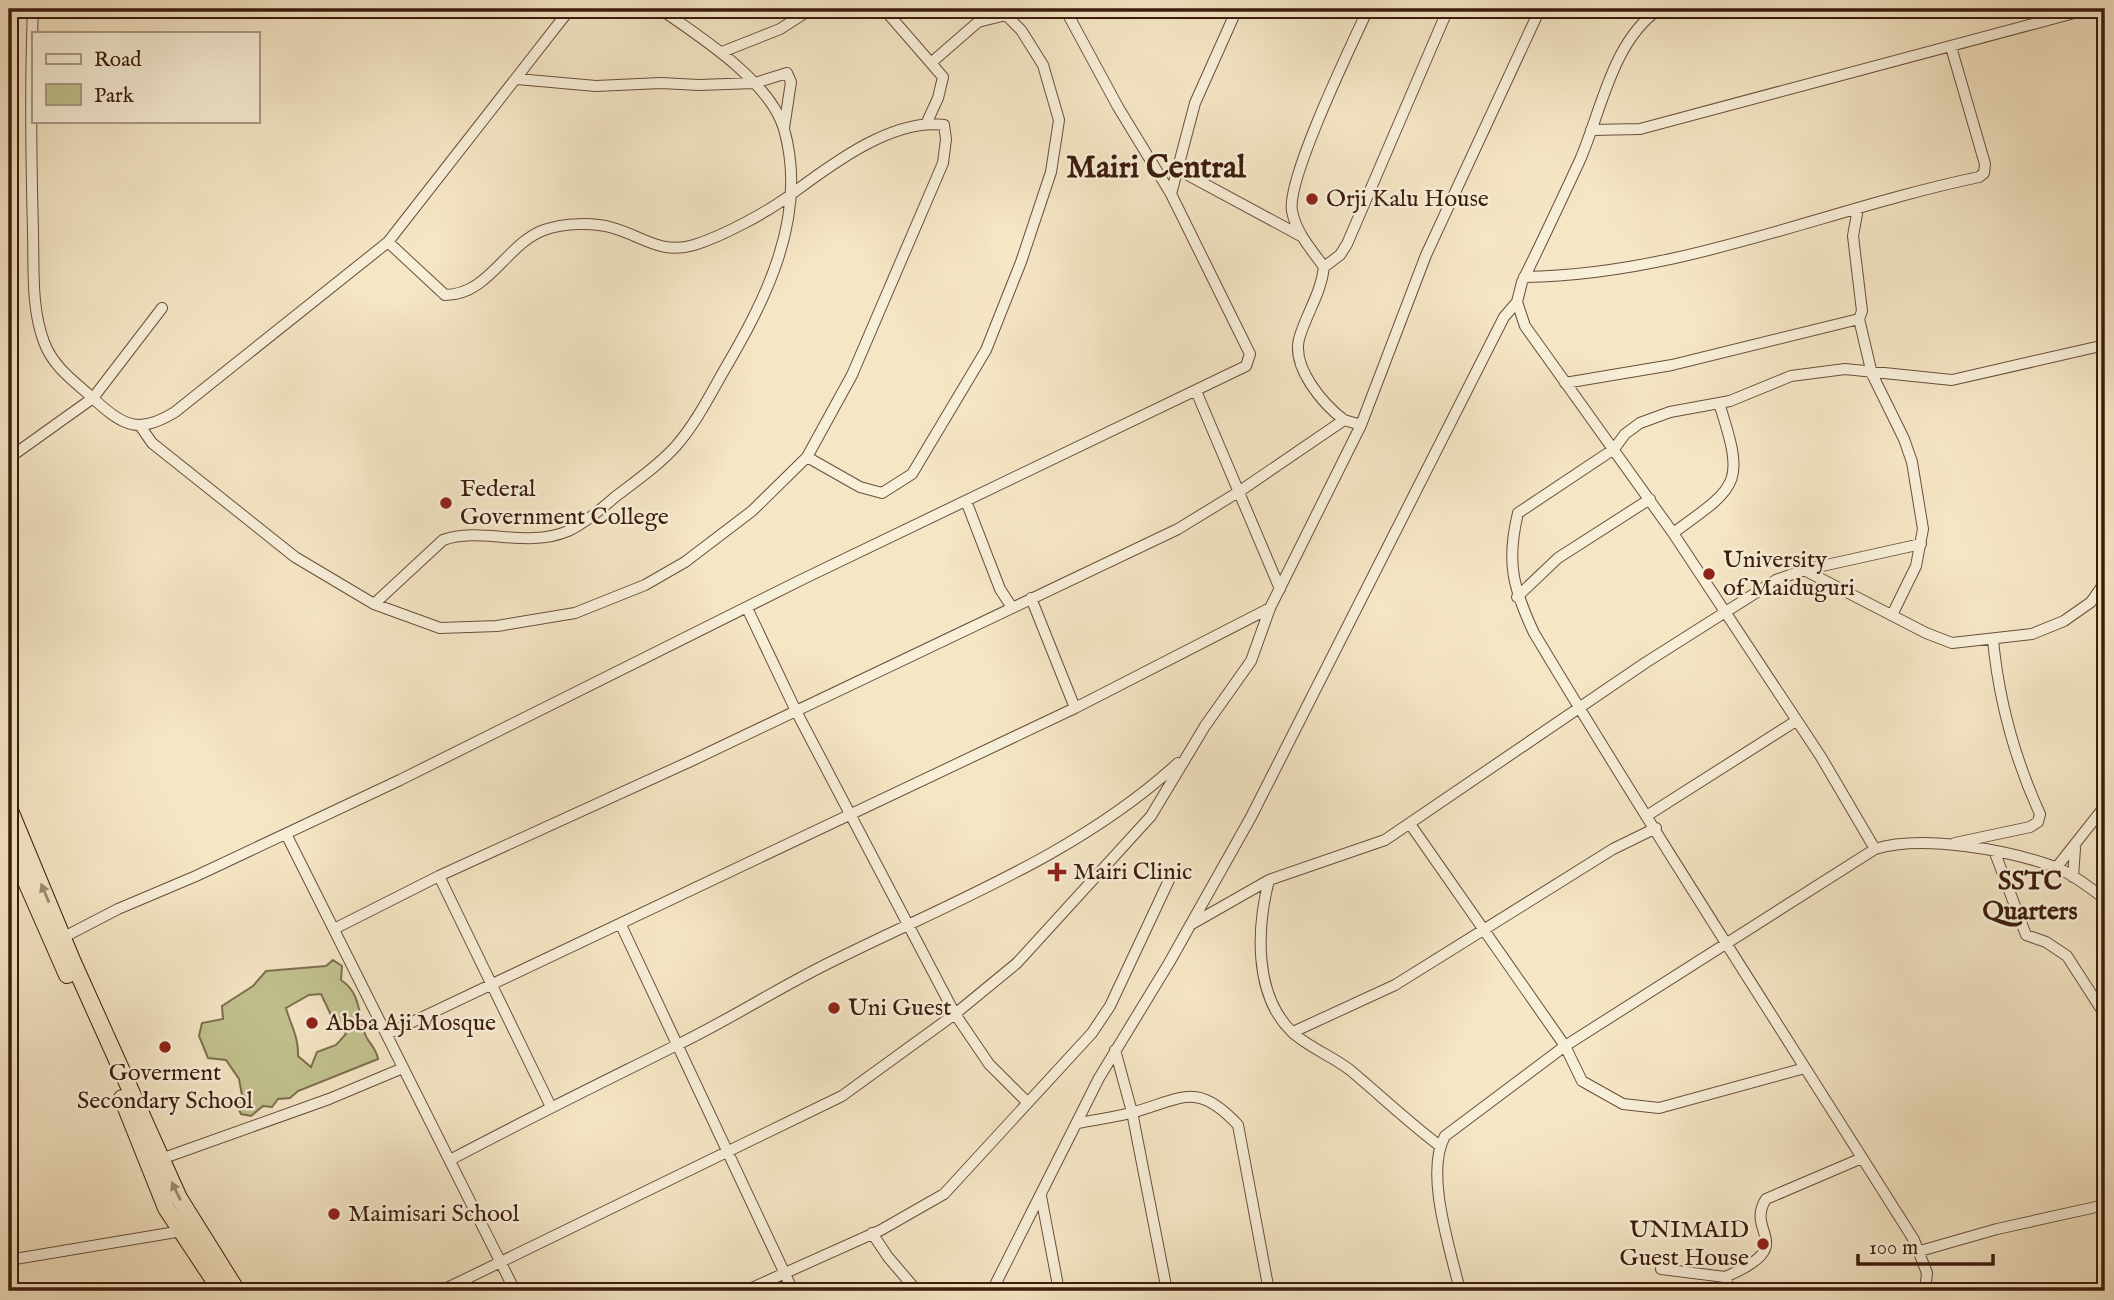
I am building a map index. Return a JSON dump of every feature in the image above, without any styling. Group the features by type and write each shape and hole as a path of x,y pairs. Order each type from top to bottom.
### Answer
{"highway":[{"path":"9,808 144,1137 166,1208 221,1291"},
{"path":"9,843 14,870 144,1137 162,1159 199,1234 237,1291"}],"street":[{"path":"33,9 33,32"},
{"path":"141,427 156,424 175,412 388,242 570,9"},
{"path":"660,9 722,52 755,83 784,128"},
{"path":"722,52 780,29 811,9"},
{"path":"884,9 943,77 938,99 927,122"},
{"path":"64,937 118,909 286,834 1246,366 1250,354 1171,194 1118,107 1065,9"},
{"path":"1171,194 1175,168 1195,103 1235,13 1220,9"},
{"path":"1362,425 1344,420 1328,407 1300,365 1299,340 1322,285 1324,267 1301,236 1292,209 1296,180 1368,9"},
{"path":"1324,267 1340,255 1347,244 1448,9"},
{"path":"441,1291 842,1096 955,1014 1017,962 1151,816 1188,754 1251,661 1270,608 1362,425 1426,256 1539,9"},
{"path":"992,1291 1115,1050 1251,817 1504,317 1517,302 1524,277 1591,130 1628,40 1649,9"},
{"path":"1644,20 1659,9"},
{"path":"1591,130 1640,129 2089,9"},
{"path":"807,457 860,487 881,493 912,474 986,350 1021,262 1051,172 1059,120 1043,65 1021,30 1006,15 978,22 932,62"},
{"path":"1524,277 1607,272 1709,251 1984,173 1985,164 1951,47"},
{"path":"374,604 443,540 456,535 517,540 567,531 596,512 675,447 695,422 774,278 791,195 784,128 791,76 787,74 755,83 596,86 517,79"},
{"path":"32,83 31,157 37,317 49,353 64,374 111,415 141,427 163,452 295,557 374,604 440,628 497,626 575,612 645,586 685,562 752,511 807,457 852,375 943,163 946,139 944,125 927,122 903,128 819,172 791,195 693,246 667,249 653,246 612,228 584,224 545,230 530,237 478,285 462,295 445,295 388,242"},
{"path":"1175,168 1301,236"},
{"path":"1858,208 1853,236 1862,311 1859,319 1871,374 1904,439 1912,462 1923,529 1916,566 1892,615"},
{"path":"1517,302 1525,326 1673,533 1821,757 1875,849"},
{"path":"9,458 93,398 162,308"},
{"path":"1565,383 1672,365 1859,319"},
{"path":"1925,1291 1927,1273 1920,1251 1725,944 1648,814 1534,633 1517,597 1511,574 1512,538 1518,513 1614,450 1625,434 1640,423 1670,412 1719,403 1791,376 1845,369 1871,374 1952,380 2105,345"},
{"path":"1196,391 1213,438 1240,491 1280,589"},
{"path":"1673,533 1721,498 1730,488 1736,470 1732,443 1719,403"},
{"path":"334,929 439,876 796,711 1011,606 1178,529 1240,491 1344,420"},
{"path":"1517,597 1558,558 1650,499"},
{"path":"966,501 1000,589 1011,606"},
{"path":"1190,925 1269,880 1372,846 1410,824 1579,708 1776,580 1804,570 1921,544"},
{"path":"1804,570 1926,633 1952,643 2032,634 2064,621 2091,603 2105,582"},
{"path":"1031,597 1075,708"},
{"path":"747,608 796,711 955,1014 989,1064 1027,1102"},
{"path":"387,1034 1075,708 1270,608"},
{"path":"1949,845 2038,822 2040,814 2010,742 1993,640"},
{"path":"1648,814 1796,721"},
{"path":"450,1160 678,1045 772,991 1047,858 1146,792 1188,754"},
{"path":"2056,868 2105,806"},
{"path":"1410,824 1483,932 1565,1045 1582,1081 1623,1104 1658,1108 1805,1068"},
{"path":"1293,1032 1395,985 1613,849 1656,828"},
{"path":"286,834 515,1291"},
{"path":"1460,1291 1439,1193 1440,1146 1446,1136 1565,1045 1875,849 1904,842 1949,845 1995,853 2056,868 2105,899"},
{"path":"2073,877 2075,847"},
{"path":"1995,853 2026,935 2046,942 2067,956 2105,1015"},
{"path":"439,876 489,984 551,1107"},
{"path":"745,1291 872,1233 944,1194 1092,1033 1110,1006 1170,878"},
{"path":"1269,880 1260,931 1262,959 1272,1001 1293,1032 1349,1069 1390,1108 1440,1146"},
{"path":"621,925 793,1291"},
{"path":"1115,1050 1132,1112 1167,1291"},
{"path":"162,1159 329,1099 403,1068"},
{"path":"1078,1123 1132,1112 1174,1097 1194,1096 1222,1108 1238,1125 1269,1291"},
{"path":"1661,1269 1725,1277 1760,1259 1767,1244 1763,1225 1763,1204 1766,1199 1862,1158"},
{"path":"1041,1195 1059,1291"},
{"path":"1920,1251 1997,1229 2105,1205"},
{"path":"9,1260 182,1231"},
{"path":"872,1233 917,1291"},
{"path":"1725,1277 1730,1291"}],"green space":[{"path":"333,960 342,966 341,980 356,998 365,1034 378,1059 298,1091 290,1098 278,1099 272,1107 263,1106 251,1116 241,1114 235,1101 242,1095 239,1079 226,1060 208,1058 199,1036 202,1023 223,1019 222,1006 253,986 266,971 326,966","holes":["321,994 331,1015 346,1034 336,1045 317,1052 311,1067 298,1056 296,1038 286,1008 309,995"]}],"place":[{"name":"Orji Kalu House","path":"1312,199"},
{"name":"Federal Government College","path":"446,503"},
{"name":"University of Maiduguri","path":"1709,574"},
{"name":"Mairi Clinic","path":"1057,872"},
{"name":"Uni Guest","path":"834,1008"},
{"name":"Abba Aji Mosque","path":"312,1023"},
{"name":"Goverment Secondary School","path":"165,1047"},
{"name":"Maimisari School","path":"334,1214"},
{"name":"UNIMAID Guest House","path":"1763,1244"}],"district":[{"name":"Mairi Central","path":"1156,168"},
{"name":"SSTC Quarters","path":"2030,896"}]}
